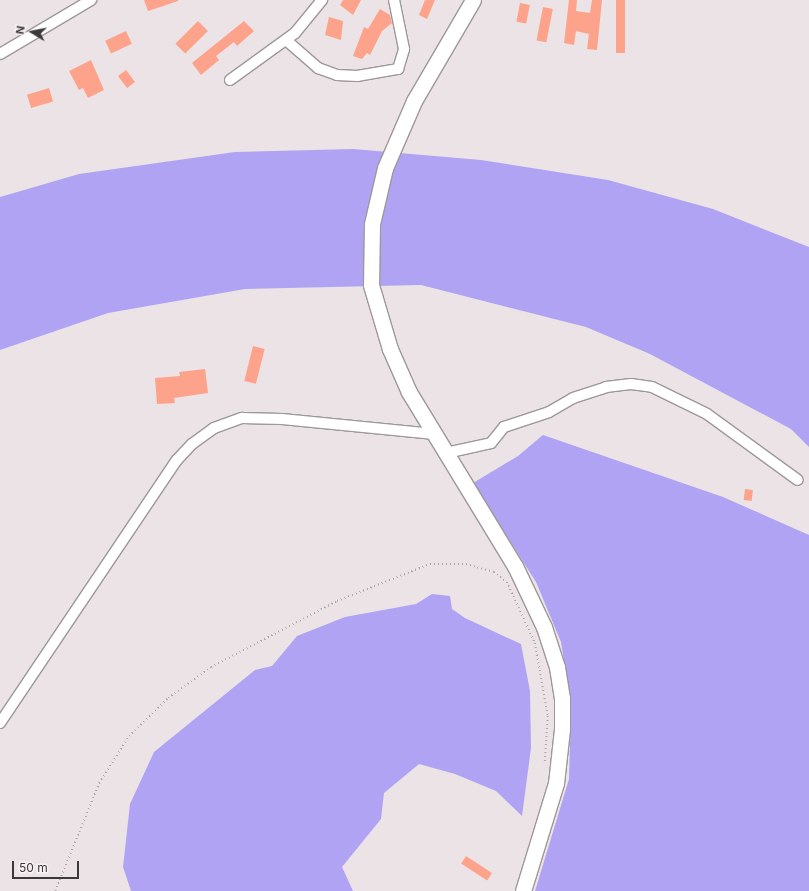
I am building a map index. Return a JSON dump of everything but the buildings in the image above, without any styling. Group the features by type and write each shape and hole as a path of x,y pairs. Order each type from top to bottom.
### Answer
{"main road":[{"path":"473,0 414,101 385,168 376,198 369,252 371,285 378,315 409,392 446,453 460,472 532,599 556,667 562,698 556,783 523,891"}],"street":[{"path":"0,54 91,0"},
{"path":"230,80 295,33 322,0"},
{"path":"286,40 318,68 337,75 356,76 398,69 404,49 403,33 394,0"},
{"path":"446,453 491,443 504,427 549,412 573,398 606,387 631,384 652,387 707,414 798,480"},
{"path":"0,723 177,460 192,444 214,428 242,418 282,419 434,434"}],"path":[{"path":"55,891 99,783 129,736 168,698 211,667 338,602 430,564 466,564 494,572 507,582 534,643 541,673 548,716 545,765"}],"shaded area":[{"path":"353,149 481,160 608,180 713,209 809,247 809,447 791,429 650,354 586,327 421,285 245,289 108,313 0,350 0,197 79,174 235,152"},
{"path":"543,435 723,497 809,535 809,891 535,891 569,779 571,706 561,642 536,582 473,483 518,456"},
{"path":"432,594 450,596 452,609 465,618 521,644 530,691 531,748 522,816 496,791 455,774 419,764 384,793 381,819 342,867 353,891 131,891 123,867 130,804 154,752 255,670 272,666 297,636 345,617 416,604"}]}
